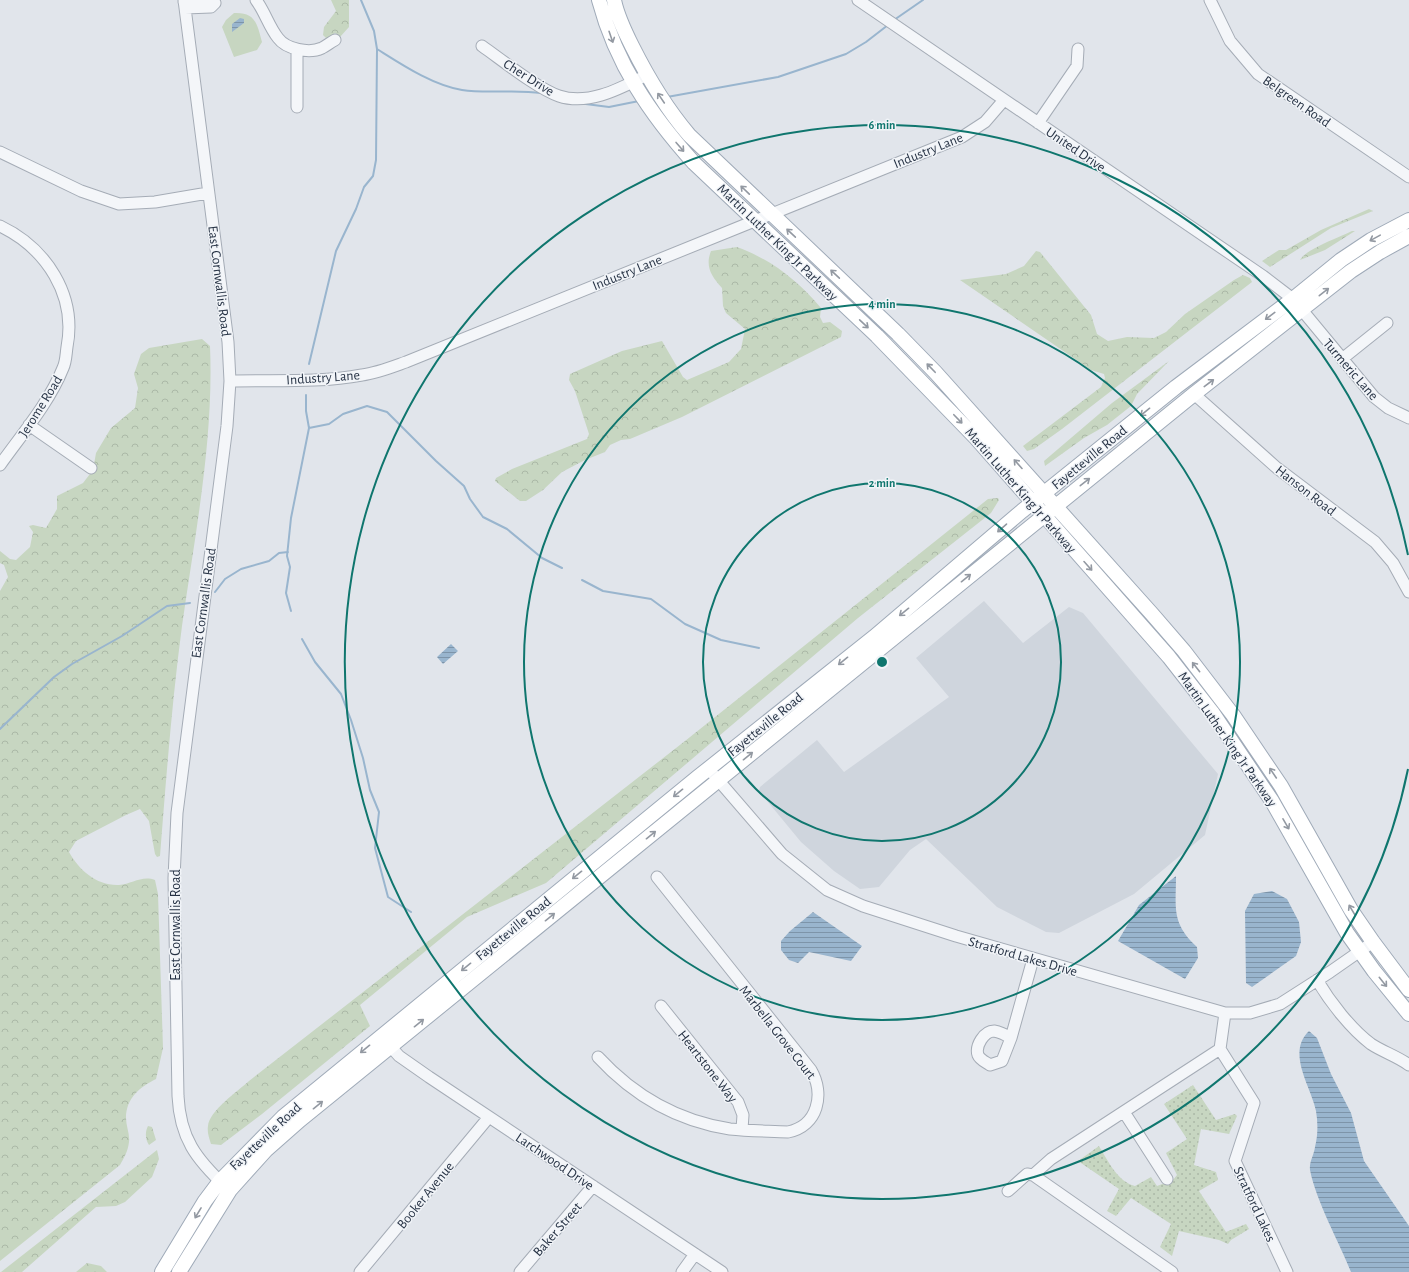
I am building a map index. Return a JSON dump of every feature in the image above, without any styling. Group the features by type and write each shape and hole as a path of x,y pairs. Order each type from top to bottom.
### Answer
{"main road":[{"name":"Martin Luther King Jr Parkway","path":"600,0 613,44 633,82 660,123 677,144 694,163 895,354 976,438 1043,516 1169,657 1212,712 1272,802 1331,906 1360,951 1409,1014"},
{"name":"Martin Luther King Jr Parkway","path":"614,0 625,31 647,75 669,109 689,135 926,363 1170,635 1233,715 1281,786 1351,910 1372,942 1409,990"},
{"name":"Fayetteville Road","path":"179,1272 225,1186 283,1117 708,769 901,615 1044,493 1176,387 1293,299 1347,256 1372,240 1409,220"},
{"name":"Fayetteville Road","path":"162,1272 205,1201 225,1186 390,1046 1194,394 1365,261 1409,236"}],"street":[{"path":"256,0 279,40 297,49 310,50 321,49 335,40"},
{"name":"United Drive","path":"858,0 1263,276 1293,299"},
{"name":"Belgreen Road","path":"1210,0 1230,41 1258,74 1285,94 1409,177"},
{"path":"184,3 210,1 219,2"},
{"name":"East Cornwallis Road","path":"184,3 228,342 230,381 227,426 178,799 174,878 178,1111 183,1132 193,1152 208,1171 225,1186"},
{"name":"Cher Drive","path":"482,46 534,82 560,97 589,98 613,92 647,75"},
{"path":"297,49 297,107"},
{"path":"1038,123 1076,66 1078,49"},
{"name":"Industry Lane","path":"230,381 327,379 378,372 413,360 770,213 962,137 978,128 990,118 1004,100"},
{"path":"0,152 81,191 119,204 155,202 208,194"},
{"name":"Jerome Road","path":"0,226 13,232 30,245 45,260 57,279 64,295 70,333 64,366 56,384 0,465"},
{"name":"Turmeric Lane","path":"1302,310 1374,397 1388,408 1409,418"},
{"path":"1342,358 1387,323"},
{"name":"Hanson Road","path":"1194,394 1277,468 1375,542 1393,563 1409,592"},
{"path":"29,425 91,468"},
{"name":"Stratford Lakes Drive","path":"708,769 782,854 827,890 863,906 1032,959 1225,1014 1250,1013 1280,1004 1372,942"},
{"name":"Marbella Grove Court","path":"598,1057 626,1084 642,1096 669,1111 699,1122 742,1129 788,1132 796,1130 811,1119 816,1111 818,1085 811,1070 657,876"},
{"path":"1011,1038 1032,959"},
{"path":"1317,980 1325,994 1360,1036 1409,1065"},
{"name":"Heartstone Way","path":"661,1006 738,1102 744,1115 742,1129"},
{"path":"1033,1175 1051,1159 1220,1049 1225,1014"},
{"name":"Larchwood Drive","path":"390,1046 404,1060 722,1272"},
{"name":"Stratford Lakes","path":"1220,1049 1254,1103 1235,1161 1287,1272"},
{"path":"1124,1112 1168,1179"},
{"name":"Booker Avenue","path":"360,1272 489,1116"},
{"path":"1008,1191 1027,1174 1033,1175 1172,1272"},
{"name":"Baker Street","path":"520,1272 593,1186"},
{"path":"682,1272 695,1254"}],"shaded area":[{"path":"984,601 1023,643 1069,607 1083,613 1218,774 1205,835 1134,894 1059,933 1046,932 997,907 926,839 910,850 879,887 860,889 834,871 801,842 759,791 760,787 817,740 844,772 949,697 916,658"}],"green space":[{"path":"331,0 349,0 349,27 340,37 335,33 327,39 323,35 324,27 336,11"},
{"path":"234,13 247,14 254,20 262,42 257,50 234,57 222,27 226,20"},
{"path":"1369,209 1373,211 1331,228 1270,267 1262,261 1279,250 1286,250 1321,230"},
{"path":"1355,231 1325,250 1300,260 1303,256 1316,248"},
{"path":"737,247 762,258 803,288 821,308 820,317 823,323 830,322 842,331 841,337 682,417 630,439 621,440 610,445 605,452 562,472 543,490 526,501 520,501 495,481 496,478 512,469 587,439 589,434 575,391 569,380 570,374 622,351 662,341 683,377 687,380 729,362 741,349 745,329 726,313 723,306 722,288 710,271 709,256 711,251"},
{"path":"1036,251 1040,252 1091,315 1097,334 1108,341 1127,337 1154,338 1166,332 1185,314 1234,280 1243,275 1250,278 1252,282 1062,429 1034,449 1027,451 1023,446 1101,387 1105,378 1104,374 1091,370 960,280 1006,274 1024,266"},
{"path":"202,339 210,346 209,416 198,522 178,654 160,856 157,857 155,854 149,821 140,809 76,841 69,852 83,871 103,883 119,885 141,879 155,880 158,894 163,1048 156,1079 139,1090 128,1105 126,1118 129,1142 127,1151 120,1165 0,1261 0,591 8,577 4,565 0,563 0,551 10,559 16,560 30,547 33,532 29,526 33,525 46,528 57,509 57,496 83,483 93,470 96,453 111,428 135,408 138,388 134,374 141,354 149,348"},
{"path":"1169,361 1137,394 1131,406 1107,425 1084,438 1045,466 1044,461 1112,403"},
{"path":"998,498 999,500 991,513 858,618 546,883 467,917 360,1005 370,1026 262,1114 221,1145 211,1144 208,1135 208,1128 213,1114 249,1081 685,741 988,499"},
{"path":"1193,1085 1216,1120 1235,1114 1237,1116 1229,1134 1201,1129 1194,1165 1216,1172 1218,1180 1199,1191 1226,1232 1246,1224 1249,1229 1231,1240 1228,1244 1219,1240 1179,1231 1172,1256 1160,1247 1171,1224 1131,1198 1116,1216 1107,1211 1119,1189 1078,1161 1099,1146 1114,1170 1129,1184 1135,1186 1151,1177 1157,1186 1173,1180 1177,1175 1166,1153 1187,1139 1164,1104"},
{"path":"148,1126 152,1127 156,1140 149,1145 146,1136"},
{"path":"157,1150 159,1159 152,1177 125,1202 116,1206 96,1207 22,1272 1,1272"},
{"path":"87,1263 101,1266 107,1272 76,1272"}],"water":[{"path":"240,18 244,19 244,23 232,32 232,24"},
{"path":"451,644 458,651 443,664 437,657"},
{"path":"1176,876 1176,906 1179,922 1183,930 1197,947 1198,958 1185,979 1118,941 1139,905"},
{"path":"1272,891 1287,899 1299,922 1301,942 1296,956 1252,987 1246,983 1245,911 1254,894"},
{"path":"813,912 862,946 851,961 809,952 798,963 789,960 781,950 781,941 790,931"},
{"path":"1309,1031 1317,1038 1331,1074 1351,1113 1364,1161 1409,1226 1409,1272 1351,1272 1322,1208 1310,1170 1317,1134 1316,1111 1302,1070 1300,1059 1302,1040"}],"waterway":[{"path":"309,364 336,251 356,209 364,187 373,176 376,160 377,49 374,31 361,0"},
{"path":"894,20 923,0"},
{"path":"667,97 778,77 846,54 866,42 888,25"},
{"path":"377,49 417,73 439,84 462,90 482,92 521,91 541,93"},
{"path":"578,103 609,107 639,101"},
{"path":"291,611 286,593 290,567 287,556 291,518 309,428 306,411 306,395"},
{"path":"309,428 329,424 343,414 367,406 387,412 436,461 464,486 470,499 483,517 507,529 542,558 562,568"},
{"path":"215,592 225,579 241,569 269,561 279,553 288,552"},
{"path":"582,580 603,591 651,599 685,624 721,640 759,648"},
{"path":"0,729 54,677 72,664 122,636 167,606 190,603"},
{"path":"302,639 315,662 341,694 363,758 370,790 379,812 375,848 388,897 411,912"}]}
